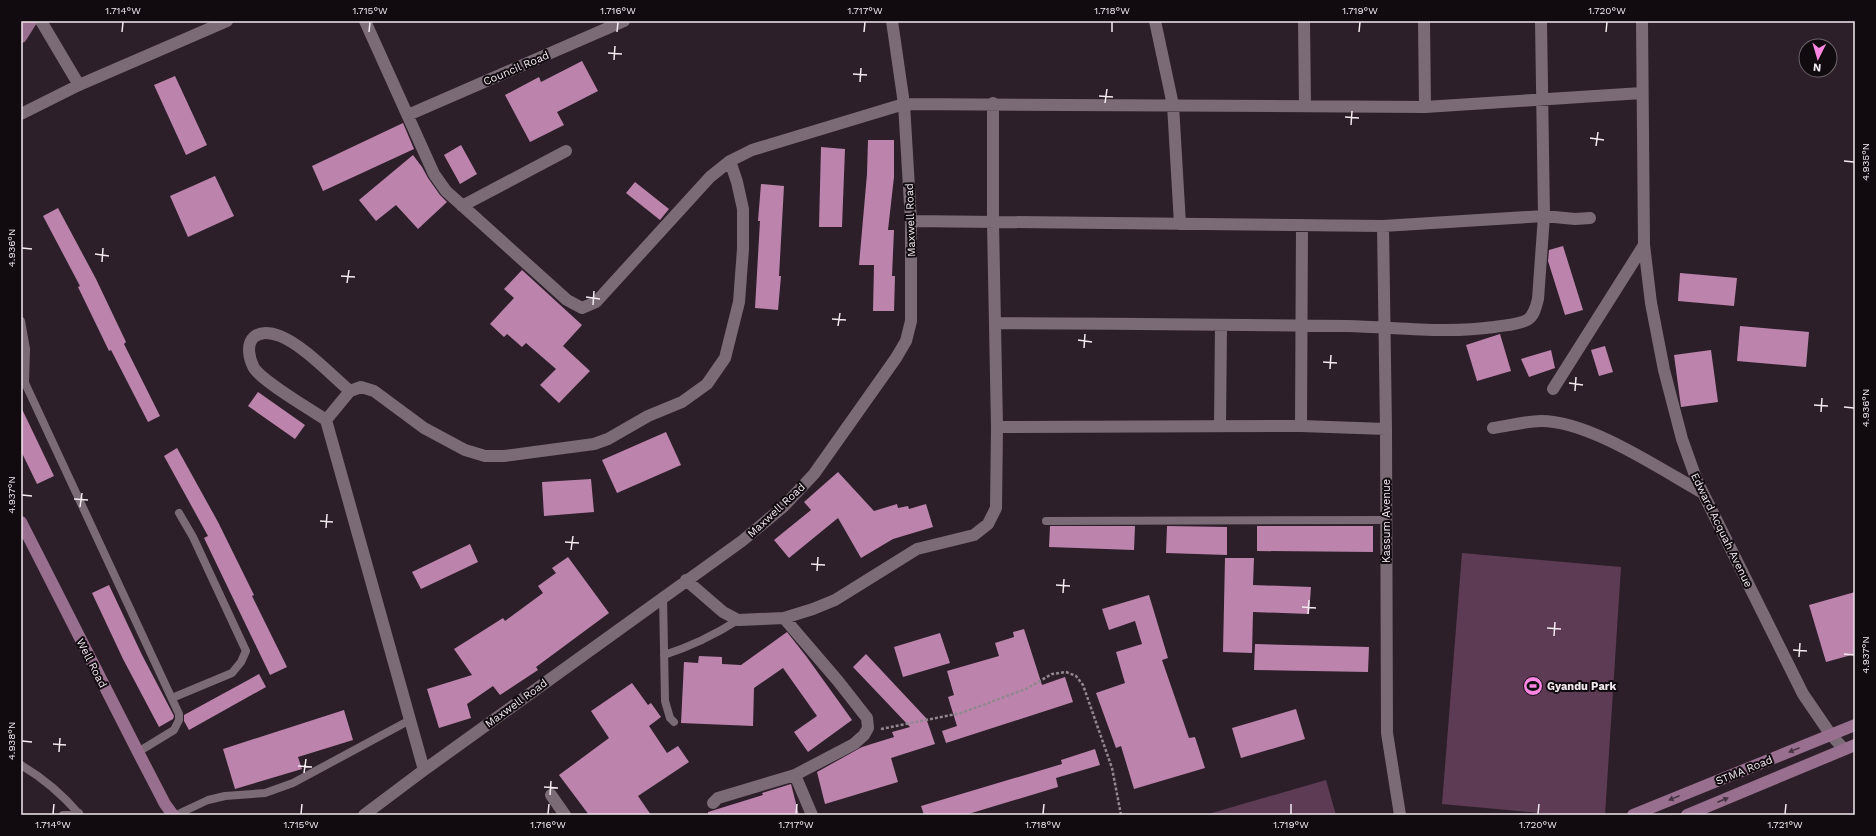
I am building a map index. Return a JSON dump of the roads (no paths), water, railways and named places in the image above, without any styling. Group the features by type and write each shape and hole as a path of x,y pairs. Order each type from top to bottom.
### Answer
{"main road":[{"path":"21,37 31,21"},
{"name":"Well Road","path":"21,522 166,809 173,815"},
{"name":"STMA Road","path":"1633,815 1855,725"},
{"name":"STMA Road","path":"1687,815 1849,747"}],"street":[{"path":"41,21 79,85"},
{"path":"21,114 79,85 227,21"},
{"path":"364,21 434,174 446,191 567,300 582,308 596,302 710,177 730,161 752,150 904,104 993,103 1173,106 1425,106 1642,93"},
{"name":"Council Road","path":"408,115 624,21"},
{"name":"Maxwell Road","path":"364,815 663,596 742,541 782,507 814,474 896,358 906,341 911,321 910,221 904,104 892,21"},
{"path":"1155,21 1173,106 1180,224"},
{"path":"1304,21 1305,106"},
{"path":"1424,21 1425,106"},
{"path":"996,323 1302,325 1384,327 1420,331 1467,330 1513,324 1528,320 1535,311 1538,299 1544,216 1543,99 1540,21"},
{"name":"Edward Acquah Avenue","path":"1642,21 1644,245 1651,303 1664,370 1682,439 1697,481 1803,694 1830,735 1849,747"},
{"path":"686,580 723,612 738,620 784,618 835,600 917,549 974,535 988,524 996,508 997,427 993,223 993,103"},
{"path":"462,206 566,151"},
{"path":"326,420 350,391 362,387 374,390 424,428 465,450 485,456 504,456 594,444 608,439 648,416 682,402 707,384 725,358 739,302 743,249 743,209 738,182 730,161"},
{"path":"910,221 1383,226 1544,216 1576,219 1590,218"},
{"path":"1301,426 1302,225"},
{"name":"Kassum Avenue","path":"1383,226 1386,429 1387,733 1400,815"},
{"path":"1553,389 1644,245"},
{"path":"1220,426 1221,325"},
{"path":"350,391 295,344 267,333 257,335 252,339 249,348 250,359 255,369 267,380 326,420 424,770"},
{"path":"1493,428 1541,421 1560,422 1608,440 1704,494"},
{"path":"997,427 1301,426 1386,429"},
{"path":"713,803 718,798 795,775 854,744 864,735 868,728 867,718 838,681 784,618"},
{"path":"795,775 812,815"},
{"path":"551,795 565,815"}],"lane":[{"path":"21,321 26,349 25,383 179,714 179,720 174,730 138,752"},
{"path":"172,698 232,673 242,662 246,650 196,544 179,513"},
{"path":"1046,521 1386,520"},
{"path":"663,596 665,701 670,718 674,722"},
{"path":"664,656 698,644 719,633 738,620"},
{"path":"176,815 208,800 225,796 265,793 293,783 410,720"},
{"path":"21,765 50,785 67,800 79,814"},
{"path":"63,815 79,814"}],"place":[{"name":"Gyandu Park","path":"1533,686"}]}
